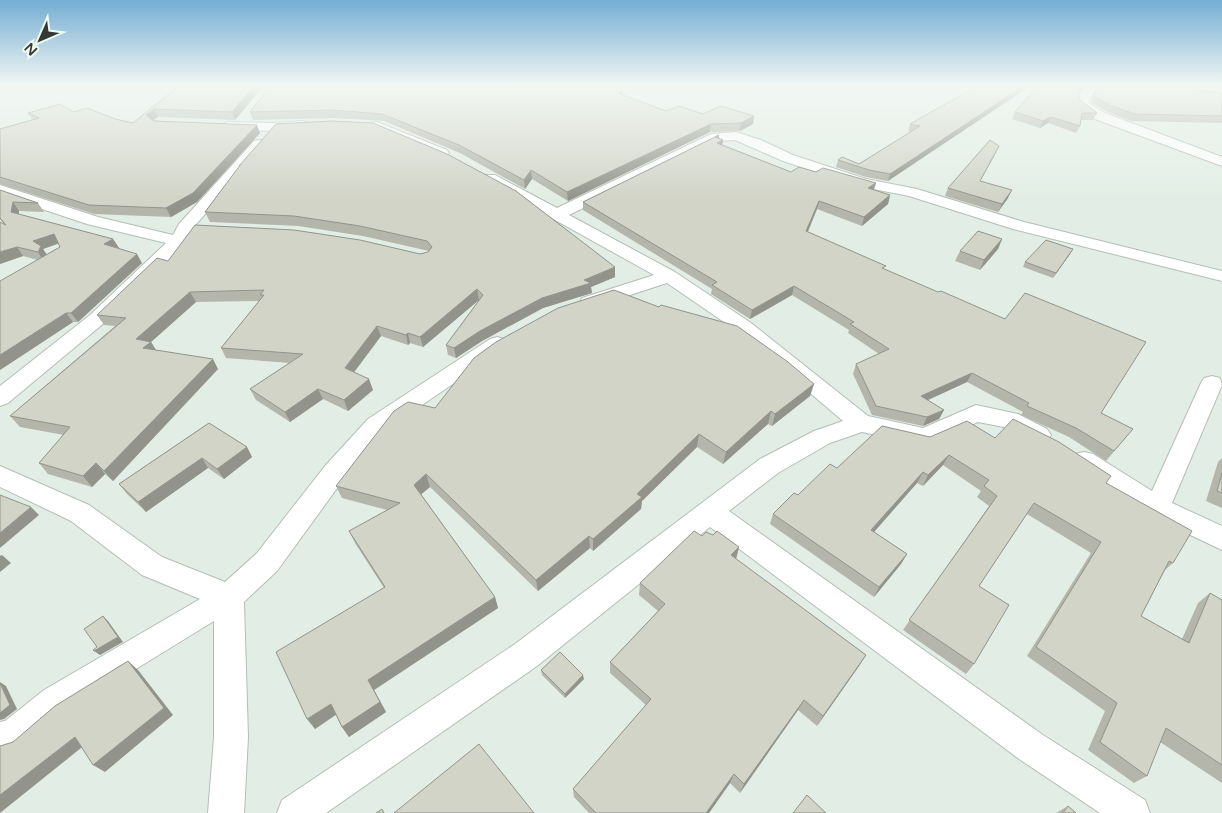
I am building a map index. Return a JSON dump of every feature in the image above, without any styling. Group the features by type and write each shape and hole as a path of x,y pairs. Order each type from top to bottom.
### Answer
{"street":[{"path":"239,126 242,123"},
{"path":"1118,123 1222,162"},
{"path":"212,125 274,127 315,124"},
{"path":"360,124 378,126 454,158"},
{"path":"0,398 97,319 189,232 274,127"},
{"path":"558,214 707,140 716,137 736,136 797,161 863,183 902,190 1019,226 1222,276"},
{"path":"480,172 669,276 744,326 861,423 925,437 976,413 1010,420 1064,448 1157,508 1222,539"},
{"path":"0,190 93,221 189,232"},
{"path":"569,308 669,276"},
{"path":"0,739 13,736 56,701 229,597 267,562 334,473 376,425 490,348 513,336"},
{"path":"1157,508 1212,383"},
{"path":"295,813 526,655 769,466 822,437 861,423"},
{"path":"0,476 80,513 152,566 229,597"},
{"path":"709,511 1031,747 1132,813"},
{"path":"226,813 231,737 229,597"}],"building":[{"path":"21,123 257,125 193,193 166,208 89,205 0,177 0,129"},
{"path":"373,123 447,154 516,191 615,267 584,280 591,283 542,298 480,331 454,348 446,345 483,295 477,289 420,337 408,333 406,335 377,326 345,368 369,379 344,400 318,389 285,412 250,389 303,354 221,348 264,295 260,295 264,290 190,292 136,339 151,342 143,348 213,359 104,471 96,463 83,476 39,463 70,427 10,416 126,318 97,315 157,258 168,261 195,225 294,230 360,240 420,254 428,252 432,247 427,241 360,226 294,216 205,212 241,164 239,166 276,124"},
{"path":"404,123 741,123 711,124 567,192 531,170 524,180 459,145"},
{"path":"967,123 890,174 869,170 838,160 842,157 859,164 920,126 910,124"},
{"path":"1070,123 1080,123 1080,126"},
{"path":"719,135 715,137 723,140 717,143 791,172 799,167 816,172 823,168 876,183 868,188 890,195 864,217 819,201 806,231 886,266 882,268 1005,319 1025,293 1146,342 1101,413 1133,429 1114,451 1076,428 1027,406 1029,403 972,373 921,396 944,410 927,417 876,406 856,364 889,349 850,324 854,322 794,286 752,310 712,285 717,282 583,202"},
{"path":"990,140 999,146 980,181 1012,190 1002,204 948,188"},
{"path":"0,190 38,203 13,202 11,212 113,239 104,244 137,254 71,313 66,313 0,355 0,281 60,247 54,234 33,241 41,246 38,252 17,247 0,252 0,222 6,225 0,218"},
{"path":"978,231 1002,239 984,260 960,251"},
{"path":"1046,240 1073,249 1056,273 1025,262"},
{"path":"614,290 659,307 661,305 737,326 788,362 814,384 775,414 771,411 726,452 699,434 637,494 642,497 593,539 589,536 536,580 426,474 414,485 495,597 368,680 380,702 342,727 331,704 307,719 276,652 385,587 349,531 400,503 336,486 394,411 408,402 435,408 474,358 496,342 558,308"},
{"path":"1013,419 1059,442 1111,476 1106,483 1192,531 1173,563 1169,561 1141,616 1189,643 1210,593 1222,600 1222,765 1166,728 1147,776 1100,742 1117,703 1036,647 1101,542 1034,503 979,586 1009,605 974,664 909,620 997,496 984,486 989,480 949,455 928,475 923,472 871,530 907,554 879,587 773,514 794,493 798,495 830,464 837,468 882,426 930,437 967,421 995,438"},
{"path":"209,423 247,447 217,469 202,458 138,502 119,484"},
{"path":"1222,473 1222,493 1217,491"},
{"path":"0,495 31,507 0,533"},
{"path":"694,531 702,536 706,532 713,535 717,531 739,547 731,555 866,655 823,716 804,700 744,784 734,774 706,813 596,813 573,789 651,699 610,662 665,604 640,583"},
{"path":"103,616 118,637 94,651 97,647 84,629"},
{"path":"560,652 583,675 565,694 541,670"},
{"path":"128,661 164,708 93,765 75,737 0,795 0,746 13,742 55,706"},
{"path":"0,683 10,705 0,713"},
{"path":"479,744 534,813 394,813"},
{"path":"807,795 826,813 793,813"},
{"path":"1068,806 1076,813 1063,813"},
{"path":"382,809 384,813 376,813"}]}
